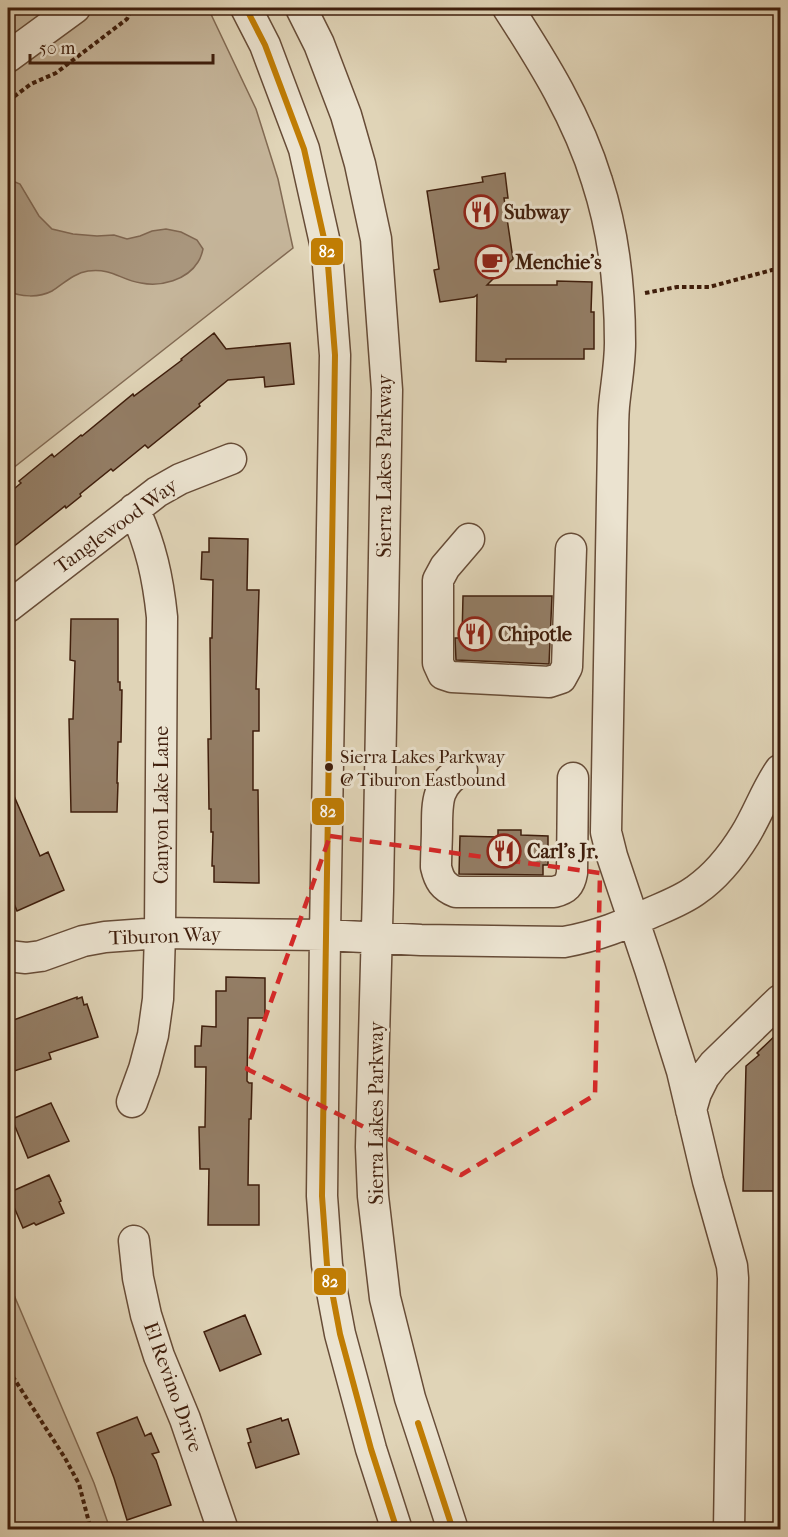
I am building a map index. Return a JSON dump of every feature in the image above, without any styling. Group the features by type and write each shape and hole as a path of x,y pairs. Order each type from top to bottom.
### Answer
{"street":[{"path":"8,57 75,8"},
{"path":"246,8 265,45 304,149 327,252 335,355 322,1196 327,1265 340,1334 371,1449 398,1530"},
{"name":"Sierra Lakes Parkway","path":"301,8 319,44 346,115 360,164 376,239 387,390 371,1147 373,1196 386,1298 410,1398 453,1530"},
{"path":"508,8 550,75 580,136 597,179 608,219 613,250 620,345 614,406 606,832 682,1071 708,1181 732,1266 729,1530"},
{"name":"Tanglewood Way","path":"8,607 157,492 180,479 231,459"},
{"name":"Canyon Lake Lane","path":"132,1102 153,1035 158,999 162,617 155,568 134,509"},
{"path":"469,539 445,567 438,580 438,663 443,674 452,677 549,682 561,678 567,667 571,549"},
{"path":"462,770 445,783 437,804 436,867 441,883 456,892 554,892 567,886 572,873 573,778"},
{"path":"325,935 421,940 564,942 601,934 683,899 709,880 745,835 780,770"},
{"name":"Tiburon Way","path":"8,956 26,958 41,956 83,941 160,933 325,935"},
{"path":"691,1110 704,1077 714,1064 780,1000"},
{"name":"El Revino Drive","path":"134,1241 138,1278 146,1315 223,1530"}],"path":[{"path":"8,101 31,84 56,73 127,19 132,8"},
{"path":"640,294 677,287 709,287 780,269"},
{"path":"8,1362 13,1377 79,1484 91,1530"}],"highlighted area":[{"path":"330,836 600,873 595,1095 461,1175 247,1069"}],"shaded area":[{"path":"8,8 208,8 256,109 278,179 293,248 8,472"},
{"path":"8,179 20,184 39,216 52,229 73,234 114,235 127,239 166,229 181,232 197,240 203,249 201,257 187,273 165,283 134,282 104,271 88,271 73,276 52,291 41,295 30,296 8,291"},
{"path":"8,1281 94,1483 110,1529 8,1529"}],"building":[{"path":"505,173 508,198 504,198 513,259 487,285 557,285 557,281 592,282 591,312 594,312 594,349 584,349 584,359 476,361 477,295 440,302 434,270 439,269 427,191 483,182 482,177"},
{"path":"214,333 226,349 290,343 294,384 265,387 264,377 228,380 148,448 145,445 113,471 111,469 66,508 65,506 8,551 8,494 21,483 19,481 52,454 54,457 82,436"},
{"path":"209,538 248,539 247,590 259,590 256,689 259,689 259,731 253,731 253,790 258,790 259,883 214,882 213,832 211,832 211,809 209,809 208,739 211,739 210,638 212,638 213,580 201,579 202,552 209,552"},
{"path":"463,596 552,596 549,664 456,660 455,638 462,638"},
{"path":"71,619 118,619 118,682 122,690 121,742 118,742 117,812 71,812 69,719 73,719 75,661 70,660"},
{"path":"8,782 40,856 48,852 64,890 17,911 8,889"},
{"name":"Carl's Jr.","path":"498,830 521,830 521,835 548,836 548,865 543,865 543,875 459,874 460,836 498,837"},
{"path":"226,977 265,978 265,1018 248,1018 247,1081 252,1083 248,1185 259,1185 259,1225 208,1225 209,1169 200,1169 199,1127 205,1127 206,1067 195,1067 195,1046 201,1046 202,1026 216,1027 216,991 226,991"},
{"path":"77,997 77,999 82,997 84,1005 87,1004 98,1037 49,1053 51,1059 8,1073 8,1022"},
{"path":"780,1031 780,1191 743,1191 746,1066"},
{"path":"51,1103 69,1141 28,1158 12,1119"},
{"path":"49,1175 64,1213 23,1228 8,1193"},
{"path":"245,1315 261,1354 220,1371 204,1332"},
{"path":"137,1417 145,1436 151,1433 159,1452 152,1454 171,1505 127,1520 97,1433"},
{"path":"281,1418 282,1421 288,1419 299,1454 256,1468 248,1443 251,1442 247,1429"}],"transit line":[{"name":"82","path":"246,8 265,45 304,149 327,252 335,355 322,1196 327,1265 340,1334 371,1449 397,1530"},
{"name":"82","path":"418,1423 453,1530"}],"place":[{"name":"Subway","path":"481,212"},
{"name":"Menchie's","path":"492,262"},
{"name":"Chipotle","path":"475,634"},
{"name":"Sierra Lakes Parkway @ Tiburon Eastbound","path":"329,767"},
{"name":"Carl's Jr.","path":"504,851"}]}
